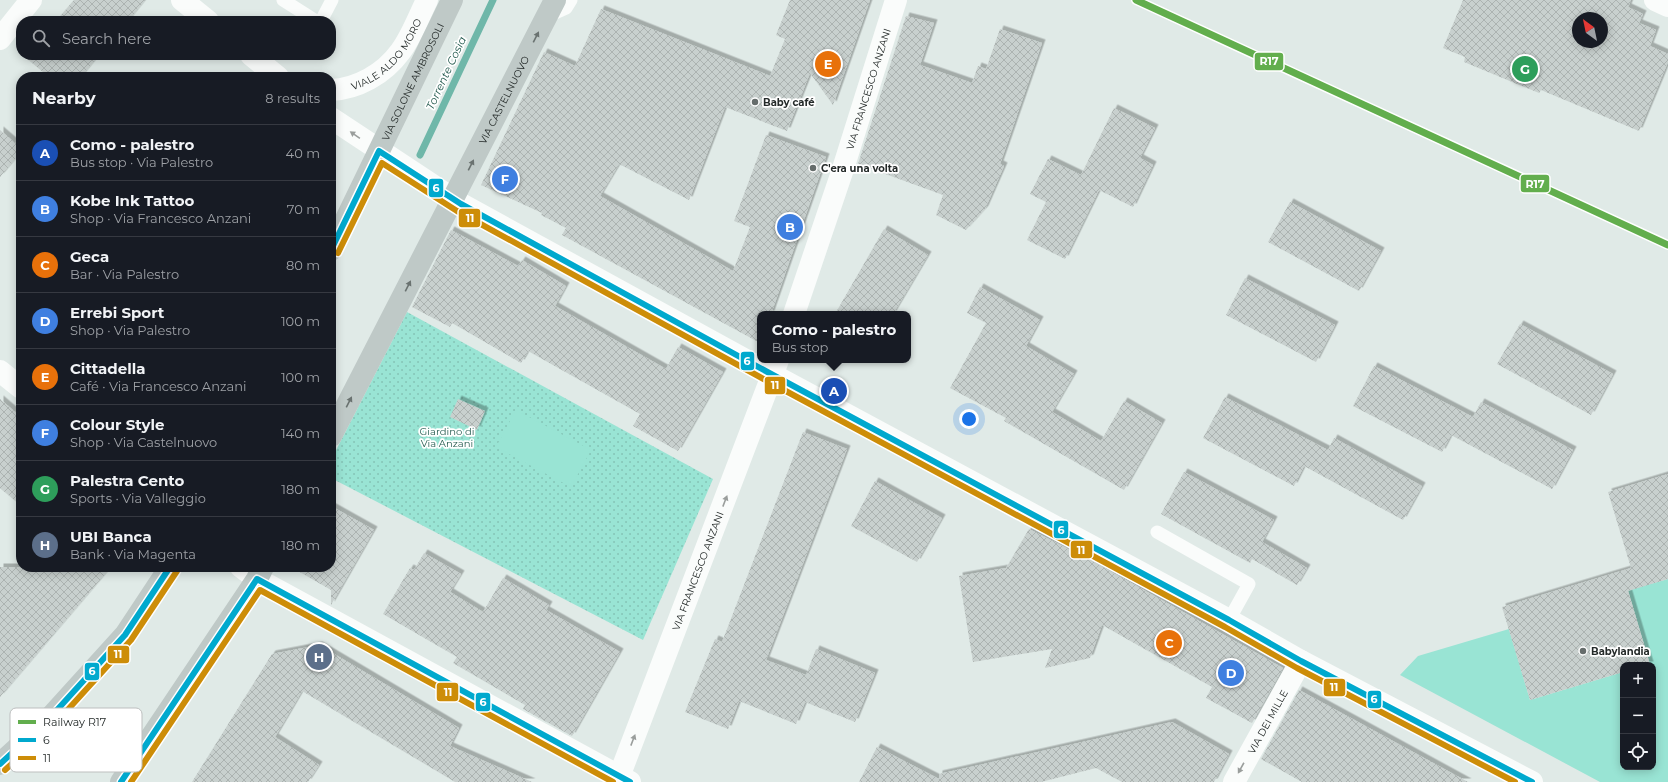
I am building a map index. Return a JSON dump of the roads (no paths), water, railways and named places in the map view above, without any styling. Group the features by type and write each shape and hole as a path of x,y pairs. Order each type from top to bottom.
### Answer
{"main road":[{"name":"VIA SOLONE AMBROSOLI","path":"336,242 388,157 452,0"},
{"name":"VIA CASTELNUOVO","path":"453,200 551,8"},
{"path":"336,426 453,200"},
{"path":"59,708 125,635 167,572"},
{"path":"142,749 253,572"},
{"path":"0,764 10,755"},
{"path":"121,782 127,772"}],"street":[{"path":"18,16 31,0"},
{"path":"182,0 202,16"},
{"name":"VIALE ALDO MORO","path":"336,90 358,85 372,78 400,53 427,0"},
{"name":"VIA FRANCESCO ANZANI","path":"795,311 842,172 896,0"},
{"path":"1655,0 1668,6"},
{"path":"0,38 16,18"},
{"path":"257,60 272,72"},
{"path":"336,121 453,200 757,359"},
{"path":"765,363 1301,661 1532,782"},
{"name":"VIA FRANCESCO ANZANI","path":"622,780 775,368"},
{"path":"0,371 16,384"},
{"path":"256,572 622,780"},
{"name":"VIA DEI MILLE","path":"1234,782 1301,661"}],"lane":[{"path":"284,0 308,16"},
{"path":"324,16 332,0"},
{"path":"551,8 566,8 571,0"},
{"path":"1157,532 1249,584 1229,620"}],"waterway":[{"name":"Torrente Cosia","path":"420,155 493,0"}],"rail line":[{"name":"R17","path":"1136,0 1668,245"}],"place":[{"name":"Cittadella","path":"828,64"},
{"name":"Palestra Cento","path":"1525,69"},
{"name":"Baby café","path":"755,102"},
{"name":"C'era una volta","path":"813,168"},
{"name":"Colour Style","path":"505,179"},
{"name":"Kobe Ink Tattoo","path":"790,227"},
{"name":"Como - palestro","path":"834,391"},
{"name":"Geca","path":"1169,643"},
{"name":"Babylandia","path":"1583,651"},
{"name":"UBI Banca","path":"319,657"},
{"name":"Errebi Sport","path":"1231,673"}],"park label":[{"name":"Giardino di Via Anzani","path":"447,436"}]}
